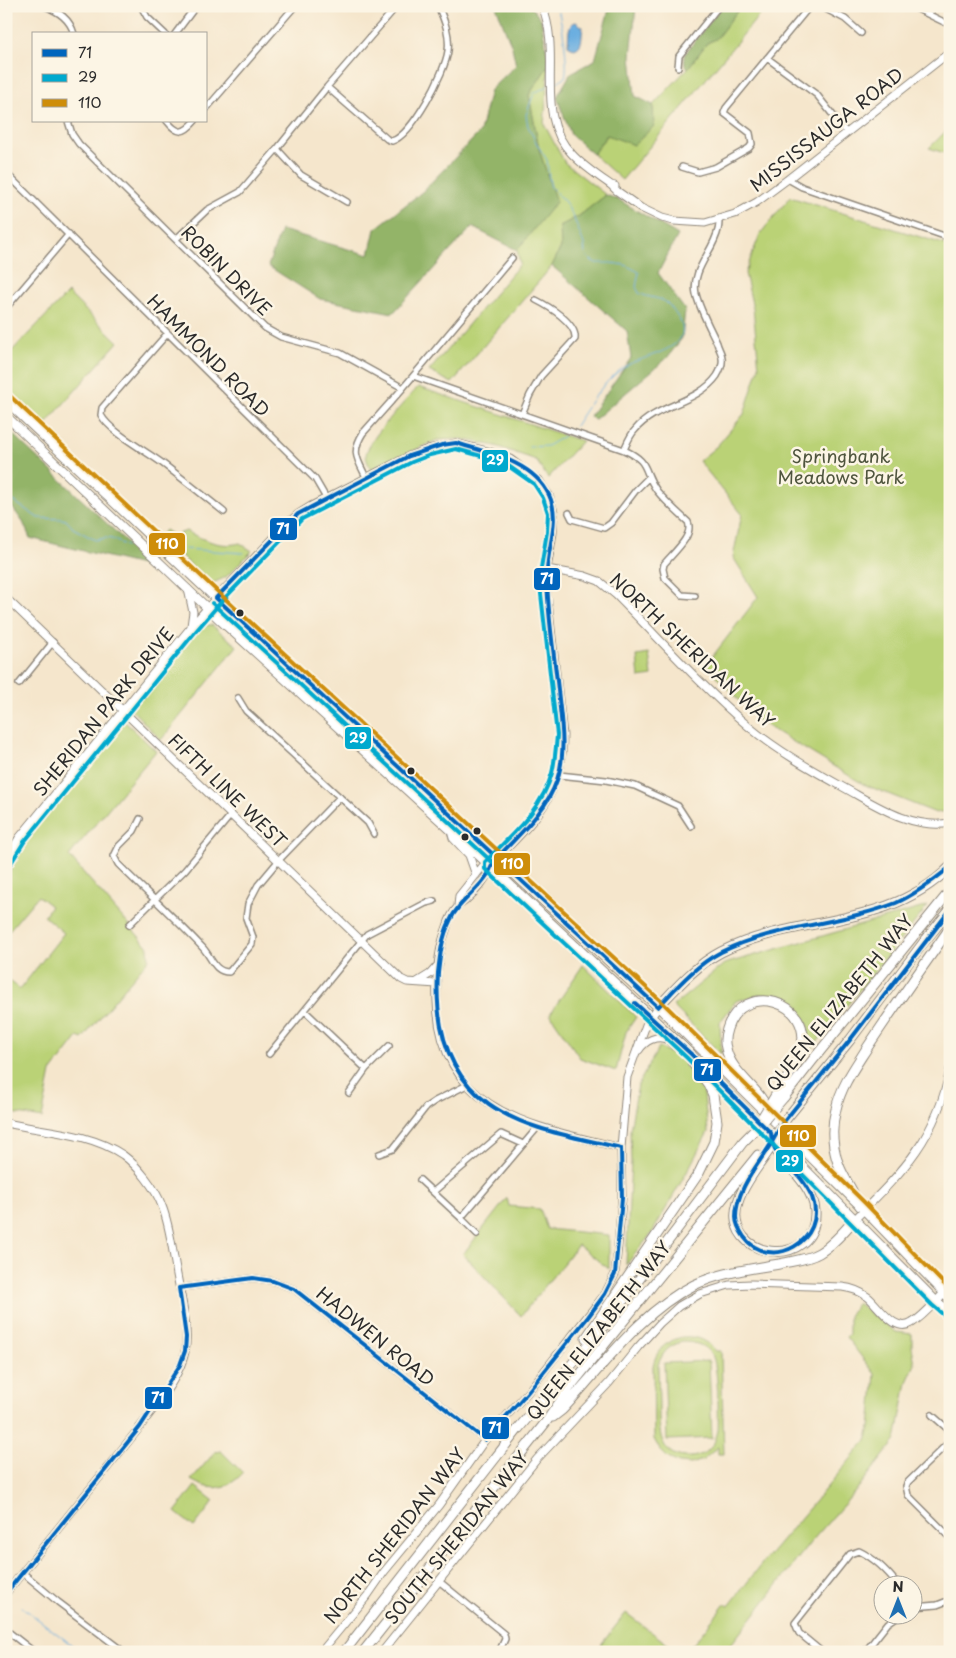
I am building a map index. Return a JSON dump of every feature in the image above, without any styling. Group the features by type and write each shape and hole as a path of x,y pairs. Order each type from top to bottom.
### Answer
{"highway":[{"path":"658,1007 688,976 720,952 764,936 886,907 914,894 950,867"},
{"name":"QUEEN ELIZABETH WAY","path":"344,1652 518,1429 603,1327 744,1142 766,1130 764,1113 812,1061 950,891"},
{"name":"QUEEN ELIZABETH WAY","path":"363,1652 546,1422 570,1387 778,1137 775,1122 794,1110 950,910"},
{"path":"862,1208 843,1177 837,1162 833,1136 835,1109 849,1077 887,1017 950,928"},
{"path":"775,1122 767,1105 737,1071 725,1047 725,1035 729,1023 735,1014 750,1003 760,1000 784,1004 793,1012 799,1021 802,1031 802,1048 781,1095"},
{"path":"551,1390 558,1377 699,1173 714,1142 717,1122 713,1095 708,1084 692,1062 690,1054"},
{"path":"761,1157 738,1202 737,1224 747,1241 754,1246 762,1250 788,1252 803,1242 810,1234 815,1218 815,1209 809,1192 773,1146 766,1130"},
{"path":"546,1422 562,1410 640,1324 657,1308 675,1296 719,1275 809,1258 826,1248 855,1219"}],"main road":[{"path":"6,401 658,1007 862,1208 947,1296"},
{"path":"6,416 188,589 490,866 650,1016 936,1301 950,1312"}],"street":[{"path":"45,6 63,16 73,32"},
{"path":"141,6 147,17 162,32"},
{"path":"176,32 196,6"},
{"path":"208,107 295,6"},
{"path":"176,239 207,210 240,192 397,6"},
{"path":"327,87 387,139 392,141 400,138 418,117 446,62 448,51 447,27 438,6"},
{"name":"MISSISSAUGA ROAD","path":"542,6 550,37 551,114 556,131 570,153 588,169 611,185 652,209 664,214 684,218 717,219 735,214 757,202 950,52"},
{"path":"678,66 679,56 719,6"},
{"path":"682,167 698,172 716,167 749,148 752,144 750,133 724,113 729,104 810,6"},
{"path":"820,6 845,19 861,33"},
{"path":"911,6 950,24"},
{"path":"766,58 817,95 847,133"},
{"name":"ROBIN DRIVE","path":"68,122 72,134 79,144 265,328 281,337 340,353 404,388"},
{"path":"168,122 172,128 179,132 189,129 194,122"},
{"path":"277,149 301,175 347,202"},
{"name":"HAMMOND ROAD","path":"6,174 69,234 315,480 326,498"},
{"path":"788,179 802,188 950,238"},
{"path":"624,450 634,430 642,423 652,415 687,399 710,384 721,368 722,356 702,311 696,292 696,280 700,267 718,231 717,219"},
{"path":"6,308 69,234"},
{"path":"366,477 356,453 358,441 363,433 404,388 512,258"},
{"path":"522,414 541,376 576,336 571,326 548,306 536,300"},
{"path":"167,334 102,408 101,415 105,421 125,437 162,463 224,512"},
{"path":"413,376 638,456 643,461 649,477 664,499 690,526 687,536 664,564 663,574 682,595 695,596"},
{"name":"SHERIDAN PARK DRIVE","path":"6,860 19,838 33,820 191,627 288,523 298,514 326,498 410,456 442,445 456,443 510,459 539,480 549,495 554,512 553,533 547,569 547,593 563,735 563,755 554,789 543,809 490,866"},
{"path":"569,513 572,519 604,528 611,523 636,490 649,477"},
{"name":"NORTH SHERIDAN WAY","path":"547,569 586,576 599,581 616,595 748,726 774,746 868,801 909,820 931,824 950,822"},
{"path":"188,589 193,608 191,627"},
{"name":"FIFTH LINE WEST","path":"6,598 401,979 414,983 437,984"},
{"path":"19,684 53,642"},
{"path":"238,698 246,711 368,823 374,834"},
{"path":"559,775 606,780 635,786 678,806 691,826"},
{"path":"140,818 134,831 119,846 114,856 118,864 203,948 218,969 223,972 229,972 252,944 252,937 246,918 248,904 252,895 278,860 340,798"},
{"path":"129,925 185,870 231,815"},
{"path":"450,831 453,838 469,855 476,875"},
{"path":"458,906 467,899 490,872 490,866 483,866 459,896 458,906 447,927 441,946 439,963 437,984 438,1014 444,1044 452,1062 467,1085 490,1104 508,1115 538,1127 622,1148"},
{"path":"269,1054 367,934 426,903 434,902"},
{"path":"414,983 423,979 439,963"},
{"name":"NORTH SHERIDAN WAY","path":"321,1652 439,1505 485,1440 522,1400 605,1294 615,1274 622,1198 624,1111 629,1070 650,1016 658,1007"},
{"path":"306,1010 366,1069"},
{"path":"629,1070 644,1043 654,1039 668,1040 678,1049 690,1054"},
{"path":"349,1093 366,1069 389,1046"},
{"path":"855,1219 862,1208 908,1163 925,1140 941,1105 950,1069"},
{"path":"379,1154 393,1149 426,1107 467,1085"},
{"path":"6,1123 77,1135 101,1144 124,1156 142,1174 162,1204 167,1220 186,1337 185,1351 180,1366 140,1427 6,1593"},
{"path":"461,1218 538,1127"},
{"path":"433,1192 501,1134 523,1144"},
{"path":"420,1180 477,1234"},
{"name":"HADWEN ROAD","path":"179,1288 253,1278 273,1280 294,1289 485,1440"},
{"name":"SOUTH SHERIDAN WAY","path":"382,1652 537,1459 609,1383 660,1323 679,1306 700,1294 729,1285 842,1287 851,1288 867,1296 894,1322 904,1325 912,1323 936,1301 947,1296"},
{"path":"932,1415 950,1431"},
{"path":"950,1441 906,1486 908,1495 950,1537"},
{"path":"822,1652 799,1633 795,1623 850,1554 859,1551 865,1553 891,1576"},
{"path":"23,1572 58,1602 124,1652"},
{"path":"440,1582 504,1634 505,1640 499,1652"},
{"path":"924,1606 937,1605 950,1600"},
{"path":"865,1652 886,1626"},
{"path":"6,1630 34,1652"}],"green space":[{"path":"496,6 530,6 541,19 549,64 529,95 539,149 556,202 517,250 472,227 393,313 320,299 268,266 281,230 369,255 375,229 422,192 480,132 490,90 516,65 512,47"},
{"path":"610,6 636,6 631,56 635,96 653,105 654,126 634,145 607,135 593,154 571,135 557,97 571,73 595,60"},
{"path":"722,6 741,6 716,39 707,43 688,68 685,65 684,56"},
{"path":"741,6 767,6 622,180 593,154 607,135 654,126 653,105 688,68 707,43 716,39"},
{"path":"549,64 544,124 565,163 606,195 579,216 560,226 561,247 552,266 452,383 429,371 520,264 517,250 555,202 539,149 529,95"},
{"path":"950,127 950,155 929,148"},
{"path":"606,195 619,200 678,235 658,273 685,310 682,338 667,358 594,420 590,416 631,358 627,331 552,266 561,247 560,226 579,216"},
{"name":"Springbank Meadows Park","path":"790,197 950,246 950,810 936,813 863,784 757,720 706,665 758,597 733,557 742,514 699,461 717,446 744,414 759,367 753,308 745,273 760,234"},
{"path":"68,293 118,342 44,426 6,390 6,357"},
{"path":"418,387 582,441 548,478 536,460 496,446 461,439 437,440 371,470 366,457 368,448 380,430"},
{"path":"6,428 154,568 30,538 23,522 9,503 6,503"},
{"path":"165,530 174,536 186,531 219,544 240,543 252,551 226,577 211,584 160,536"},
{"path":"205,625 212,625 237,646 161,740 130,708 131,704 193,632"},
{"path":"649,654 652,676 639,678 637,656"},
{"path":"116,721 124,721 156,751 69,856 148,947 149,959 82,1039 78,1037 51,1072 42,1118 6,1112 6,978 20,989 64,933 44,916 51,906 38,896 6,934 6,880 29,832"},
{"path":"928,906 810,1051 808,1025 790,999 761,994 736,1001 720,1022 721,1054 673,1006 724,964"},
{"path":"583,965 636,1017 626,1032 616,1071 580,1058 550,1014"},
{"path":"659,1047 678,1057 703,1086 708,1132 652,1233 626,1265 631,1161 630,1130 638,1085"},
{"path":"507,1198 509,1206 540,1209 547,1229 609,1235 609,1269 578,1245 521,1316 463,1254"},
{"path":"857,1303 896,1332 912,1334 915,1364 907,1382 896,1440 854,1493 810,1543 725,1652 687,1652 725,1604 729,1606 760,1566 866,1441 870,1428 875,1374 846,1337 849,1334 849,1316"},
{"path":"682,1337 697,1338 705,1341 716,1351 721,1351 724,1454 718,1454 718,1447 703,1460 691,1464 679,1463 668,1458 660,1450 654,1439 654,1360 663,1347","holes":["682,1342 695,1343 709,1351 714,1360 717,1380 718,1430 716,1438 711,1448 704,1453 690,1457 677,1455 670,1451 662,1438 659,1421 658,1365 664,1353 670,1347"]},
{"path":"709,1361 712,1438 667,1440 664,1363"},
{"path":"221,1451 243,1473 237,1479 225,1486 212,1488 191,1480 215,1452"},
{"path":"195,1486 214,1501 194,1527 175,1512"},
{"path":"626,1613 678,1652 595,1652"}],"water":[{"path":"576,22 583,27 581,43 574,49 568,45 569,30 572,23"}],"waterway":[{"path":"554,84 565,77 566,71 564,42 557,6"},
{"path":"548,86 534,93 526,115 528,126 547,160 551,187 565,202 573,216 584,244 585,254 596,263 625,265 639,272 636,287 639,293 667,303 677,316 682,327 681,336 676,343 624,367 609,379 575,426"},
{"path":"529,447 547,446 564,436"},
{"path":"6,496 38,518 66,520 73,528 95,540 112,539 127,546"},
{"path":"185,549 244,553"},
{"path":"22,1607 81,1652"}],"transit line":[{"name":"110","path":"10,396 234,607 662,1002 950,1290"},
{"name":"71","path":"456,443 495,455 521,466 542,483 549,495 554,514 547,588 562,724 562,758 557,780 546,802 523,831 497,858 216,598 298,514 409,456 442,445 456,443"},
{"name":"29","path":"11,863 24,842 196,631 221,602 302,519 412,462 430,455 456,449 507,465 534,484 543,498 548,513 541,568 541,594 557,735 552,773 541,799 524,822 485,862 485,869 687,1058 946,1317"},
{"name":"29","path":"212,603 504,873"},
{"name":"71","path":"6,1593 140,1427 180,1365 185,1351 186,1337 179,1288 253,1278 273,1281 294,1289 485,1440 527,1393 605,1294 615,1274 622,1198 621,1148 536,1127 519,1121 489,1104 474,1092 462,1077 446,1046 441,1028 438,973 445,933 453,914 484,880 497,858"},
{"name":"71","path":"497,858 658,1007 695,970 721,952 764,936 852,916 896,903 924,887 950,867"},
{"name":"71","path":"772,1142 782,1124 850,1040 950,910"},
{"name":"71","path":"635,1003 691,1054 771,1133 772,1142"},
{"name":"71","path":"772,1142 775,1149 809,1190 815,1213 812,1226 805,1238 794,1247 781,1252 768,1252 755,1247 744,1237 737,1225 736,1217 737,1207 744,1187 772,1142"}]}
